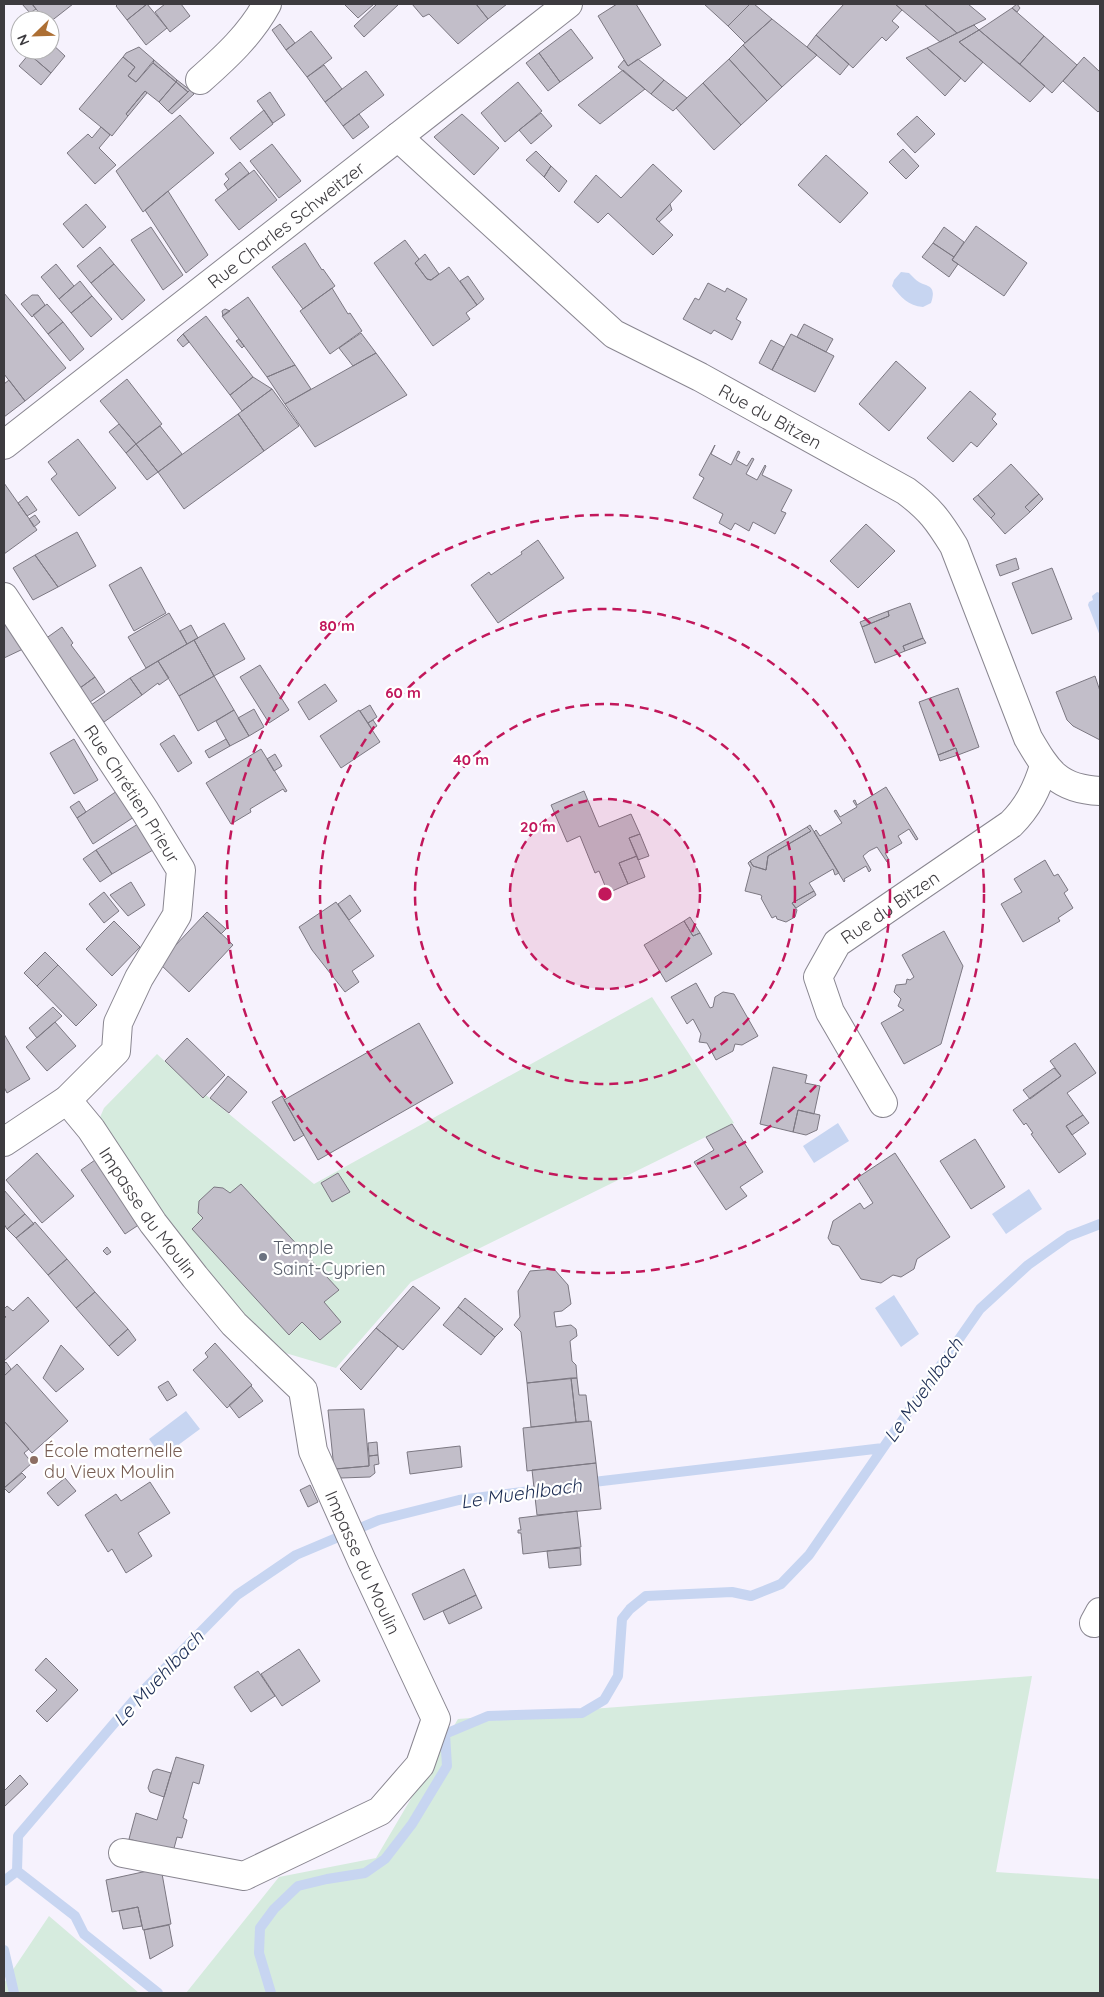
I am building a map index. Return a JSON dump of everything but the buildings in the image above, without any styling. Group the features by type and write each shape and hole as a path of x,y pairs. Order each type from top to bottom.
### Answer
{"street":[{"path":"200,80 227,56 259,20 267,4"},
{"name":"Rue Charles Schweitzer","path":"4,445 568,4"},
{"name":"Rue du Bitzen","path":"398,137 614,334 700,377 906,491 926,506 942,526 957,554 1028,738 1044,766 1064,783 1084,790 1100,791"},
{"name":"Rue Chrétien Prieur","path":"4,597 145,811 181,870 177,915 139,978 118,1023 116,1051 68,1100 4,1142"},
{"name":"Rue du Bitzen","path":"883,1103 830,1012 818,977 837,943 1011,824 1024,812 1037,788 1044,766"},
{"name":"Impasse du Moulin","path":"68,1100 91,1129 153,1223 195,1277 234,1324 303,1390 313,1451 338,1510 436,1719 420,1765 380,1811 244,1876 123,1853"}],"green space":[{"path":"652,997 734,1123 411,1282 336,1368 282,1352 223,1298 98,1122 104,1108 157,1054 203,1097 206,1095 314,1184"},
{"path":"1032,1676 996,1872 1100,1879 1100,1993 186,1993 279,1877 376,1858 458,1719"},
{"path":"49,1916 139,1993 4,1993 4,1983"}],"water":[{"path":"901,272 909,273 919,282 929,286 933,292 931,303 923,307 913,305 902,297 892,286 894,280"},
{"path":"1097,592 1100,593 1100,636 1088,605 1093,600 1092,596"},
{"path":"838,1123 849,1141 814,1163 803,1146"},
{"path":"1029,1189 1042,1209 1006,1234 992,1214"},
{"path":"894,1295 919,1334 901,1347 875,1308"},
{"path":"186,1411 200,1429 162,1457 149,1439"}],"waterway":[{"name":"Le Muehlbach","path":"585,1483 883,1448 980,1309 1028,1265 1069,1236 1100,1224"},
{"path":"271,1993 259,1953 260,1928 274,1909 298,1886 365,1873 385,1859 412,1824 447,1766 445,1734 488,1716 582,1713 604,1700 618,1676 622,1619 630,1609 646,1596 732,1592 751,1596 781,1584 809,1555 883,1448"},
{"name":"Le Muehlbach","path":"4,1881 17,1871 18,1836 134,1700 237,1595 296,1555 379,1520 459,1500 546,1489"},
{"path":"17,1871 75,1916 84,1934 158,1993"},
{"name":"Le Muehlbach","path":"4,1950 14,1993"}],"place":[{"name":"Temple Saint-Cyprien","path":"263,1257"},
{"name":"École maternelle du Vieux Moulin","path":"34,1460"}]}
